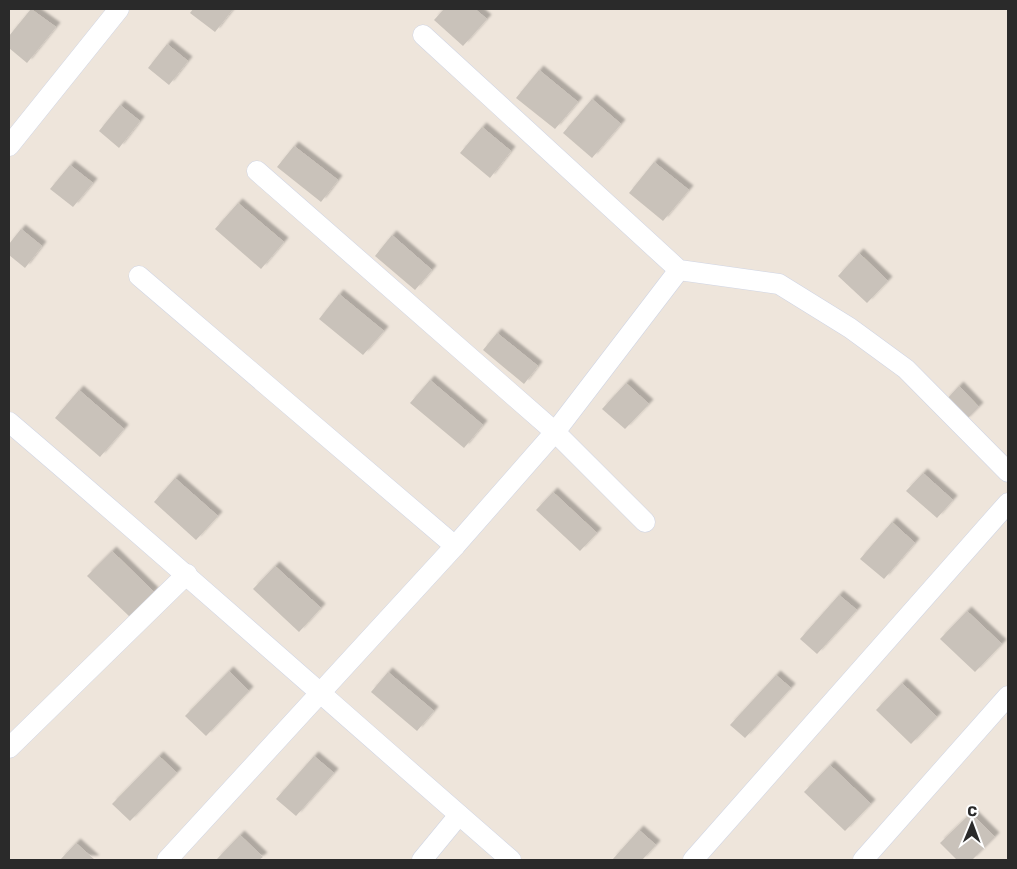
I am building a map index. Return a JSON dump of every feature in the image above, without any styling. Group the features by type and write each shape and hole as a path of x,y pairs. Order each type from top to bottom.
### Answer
{"street":[{"path":"9,146 119,9"},
{"path":"424,35 679,270 779,284 850,328 906,369 1008,472"},
{"path":"257,171 555,432 645,522"},
{"path":"167,860 456,546 555,432 679,270"},
{"path":"139,276 456,546"},
{"path":"9,422 188,574 320,694 511,860"},
{"path":"693,860 1008,503"},
{"path":"9,748 188,574"},
{"path":"863,860 1008,696"},
{"path":"422,860 459,815"}],"building":[{"path":"31,9 56,27 27,63 9,48 9,36"},
{"path":"193,9 233,9 215,32 190,13"},
{"path":"444,9 475,9 487,19 463,46 434,20"},
{"path":"167,44 188,61 169,85 148,68"},
{"path":"539,70 578,102 555,129 516,98"},
{"path":"592,99 621,124 592,158 563,133"},
{"path":"120,105 140,121 119,148 99,131"},
{"path":"482,127 511,151 490,178 460,153"},
{"path":"294,146 338,180 321,202 277,167"},
{"path":"654,162 689,190 663,221 629,193"},
{"path":"70,165 93,183 73,207 50,189"},
{"path":"238,203 284,242 261,269 215,229"},
{"path":"21,229 42,246 25,268 9,255 9,244"},
{"path":"392,235 432,270 415,290 375,256"},
{"path":"859,253 888,281 867,303 838,276"},
{"path":"339,294 384,331 363,355 319,319"},
{"path":"497,333 538,366 524,384 483,350"},
{"path":"430,380 483,425 464,448 410,403"},
{"path":"626,383 649,404 625,429 602,409"},
{"path":"959,386 979,407 965,421 945,401"},
{"path":"79,390 124,429 100,457 55,418"},
{"path":"923,473 953,500 937,518 906,491"},
{"path":"175,478 218,516 196,540 154,502"},
{"path":"553,492 597,533 580,551 536,510"},
{"path":"892,522 915,543 884,579 860,559"},
{"path":"112,551 154,592 130,617 87,576"},
{"path":"275,566 321,608 299,632 253,589"},
{"path":"839,595 857,610 817,654 800,639"},
{"path":"967,611 1002,644 975,672 940,639"},
{"path":"229,671 249,691 206,736 185,716"},
{"path":"388,672 434,711 417,731 371,692"},
{"path":"776,675 791,688 745,738 730,725"},
{"path":"902,683 937,717 911,744 876,710"},
{"path":"159,756 177,773 130,821 112,804"},
{"path":"314,756 334,773 296,816 276,799"},
{"path":"830,765 871,804 845,831 804,792"},
{"path":"971,813 995,837 972,860 957,860 940,843"},
{"path":"639,830 656,845 642,860 612,860"},
{"path":"240,835 263,857 259,860 216,860"},
{"path":"76,843 95,860 60,860"}]}
